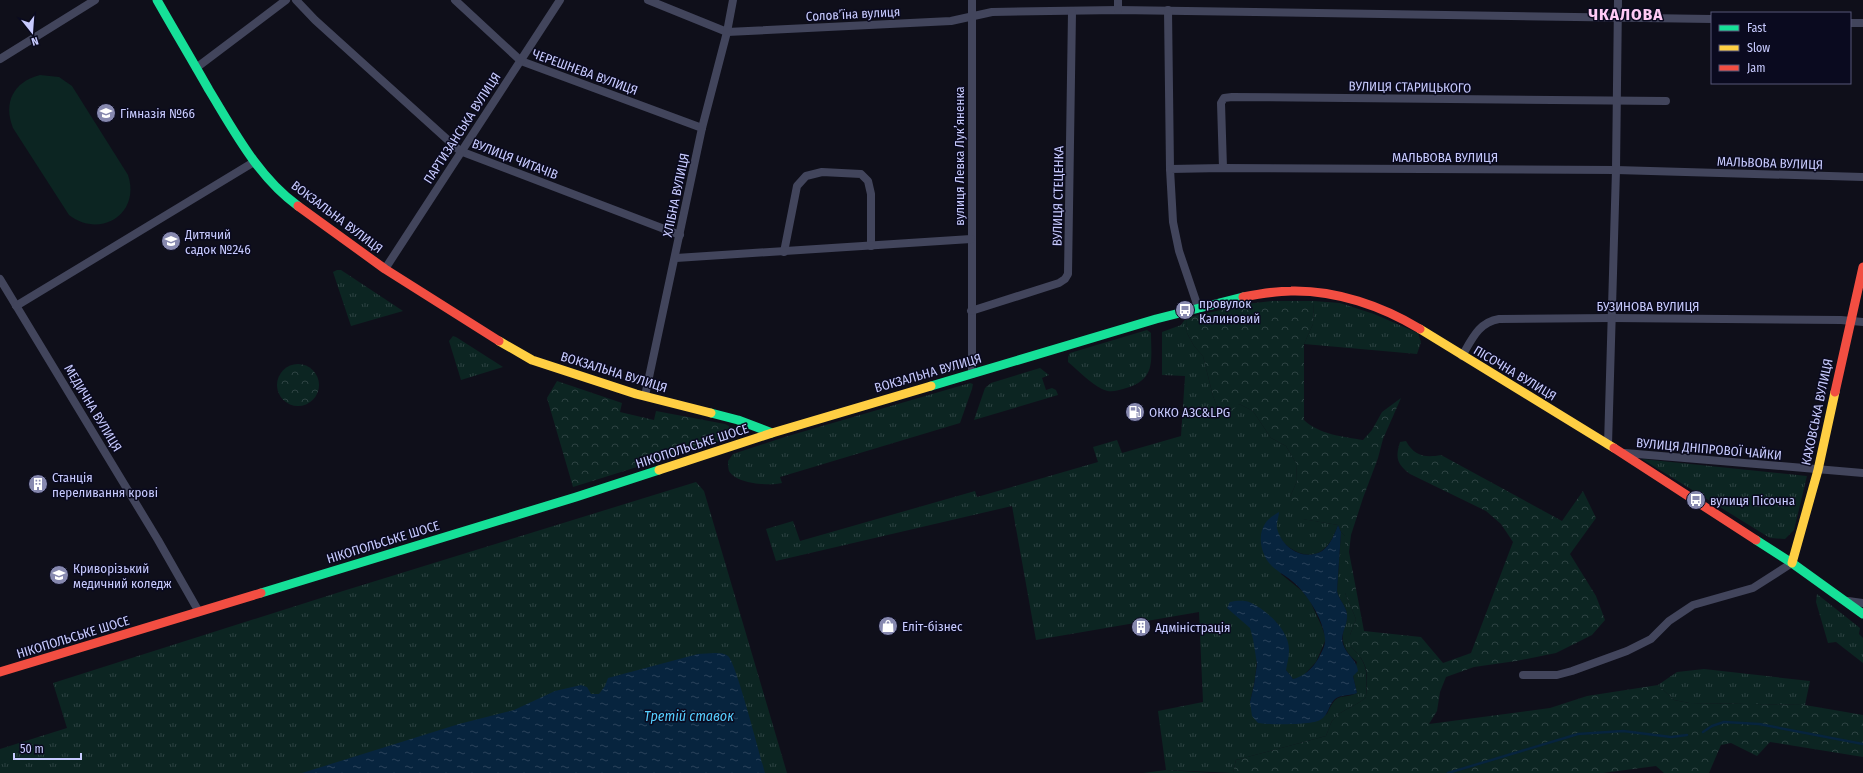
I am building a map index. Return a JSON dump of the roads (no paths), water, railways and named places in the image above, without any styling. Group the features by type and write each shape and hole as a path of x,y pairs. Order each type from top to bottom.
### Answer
{"main road":[{"name":"ВОКЗАЛЬНА ВУЛИЦЯ","path":"157,0 196,68 254,162 269,180 294,203 385,269 532,360 645,396 738,420 772,433 1198,307"},
{"name":"КАХОВСЬКА ВУЛИЦЯ","path":"1792,563 1818,470 1863,267"},
{"name":"ПІСОЧНА ВУЛИЦЯ","path":"1198,307 1242,297 1275,292 1304,291 1336,295 1355,300 1391,314 1428,334 1608,444 1792,563 1863,614"},
{"name":"НІКОПОЛЬСЬКЕ ШОСЕ","path":"0,672 571,498 772,433"}],"street":[{"path":"0,59 95,0"},
{"path":"196,68 286,0"},
{"name":"ВУЛИЦЯ ЧИТАЧІВ","path":"296,0 315,20 460,151 680,235"},
{"name":"ЧЕРЕШНЕВА ВУЛИЦЯ","path":"455,0 521,61 702,128"},
{"name":"ПАРТИЗАНСЬКА ВУЛИЦЯ","path":"385,269 460,151 560,0"},
{"name":"Соловʼїна вулиця","path":"648,0 727,32 951,21 992,12 1072,12 1118,10 1618,16 1711,19"},
{"name":"ХЛІБНА ВУЛИЦЯ","path":"645,396 676,258 702,128 727,32 733,0"},
{"name":"вулиця Левка Лукʼяненка","path":"972,0 972,374"},
{"path":"1118,0 1118,10"},
{"path":"1608,444 1616,170 1618,0"},
{"path":"1168,10 1170,169 1173,222 1179,251 1198,307"},
{"name":"ВУЛИЦЯ СТЕЦЕНКА","path":"971,311 1059,283 1065,279 1068,274 1072,12"},
{"path":"1851,23 1863,23"},
{"name":"ВУЛИЦЯ СТАРИЦЬКОГО","path":"1223,168 1221,103 1224,98 1666,101"},
{"path":"16,306 254,162"},
{"name":"МАЛЬВОВА ВУЛИЦЯ","path":"1170,169 1616,170 1863,177"},
{"path":"784,252 797,186 806,176 822,172 861,174 868,181 871,194 871,246"},
{"path":"676,258 971,240"},
{"name":"МЕДИЧНА ВУЛИЦЯ","path":"0,279 158,540 199,612"},
{"name":"БУЗИНОВА ВУЛИЦЯ","path":"1462,356 1477,332 1489,320 1612,318 1863,322"},
{"name":"ВУЛИЦЯ ДНІПРОВОЇ ЧАЙКИ","path":"1622,453 1863,473"},
{"path":"1523,675 1557,675 1627,651 1651,639 1669,621 1693,605 1753,588 1792,563"},
{"path":"1846,601 1863,603"}],"water":[{"path":"1279,512 1277,528 1279,535 1288,547 1300,554 1308,555 1322,551 1330,543 1338,525 1341,532 1337,591 1347,613 1347,621 1342,640 1345,648 1357,667 1358,671 1353,676 1357,693 1336,698 1323,718 1316,722 1263,724 1258,723 1252,716 1250,702 1257,664 1253,639 1250,628 1227,608 1230,602 1249,602 1263,610 1276,622 1286,636 1289,653 1286,670 1293,679 1307,672 1318,659 1325,641 1324,632 1318,615 1303,592 1270,564 1262,548 1262,529 1270,518"},
{"name":"Третій ставок","path":"698,654 725,654 732,662 742,691 765,773 302,773 459,724 514,710 555,691 581,685 587,687 591,694 599,694 605,686 608,678"}],"waterway":[{"path":"1703,732 1712,726 1724,722 1759,724 1863,744"},
{"path":"1448,773 1578,734 1623,731 1671,737 1687,735"}],"place":[{"name":"Гімназія №66","path":"106,113"},
{"name":"Дитячий садок №246","path":"171,241"},
{"name":"провулок Калиновий","path":"1185,310"},
{"name":"ОККО АЗС&LPG","path":"1135,412"},
{"name":"Станція переливання крові","path":"38,484"},
{"name":"вулиця Пісочна","path":"1696,500"},
{"name":"Криворізький медичний коледж","path":"59,575"},
{"name":"Еліт-бізнес","path":"888,626"},
{"name":"Адміністрація","path":"1141,627"}],"district":[{"name":"ЧКАЛОВА","path":"1626,14"}]}
